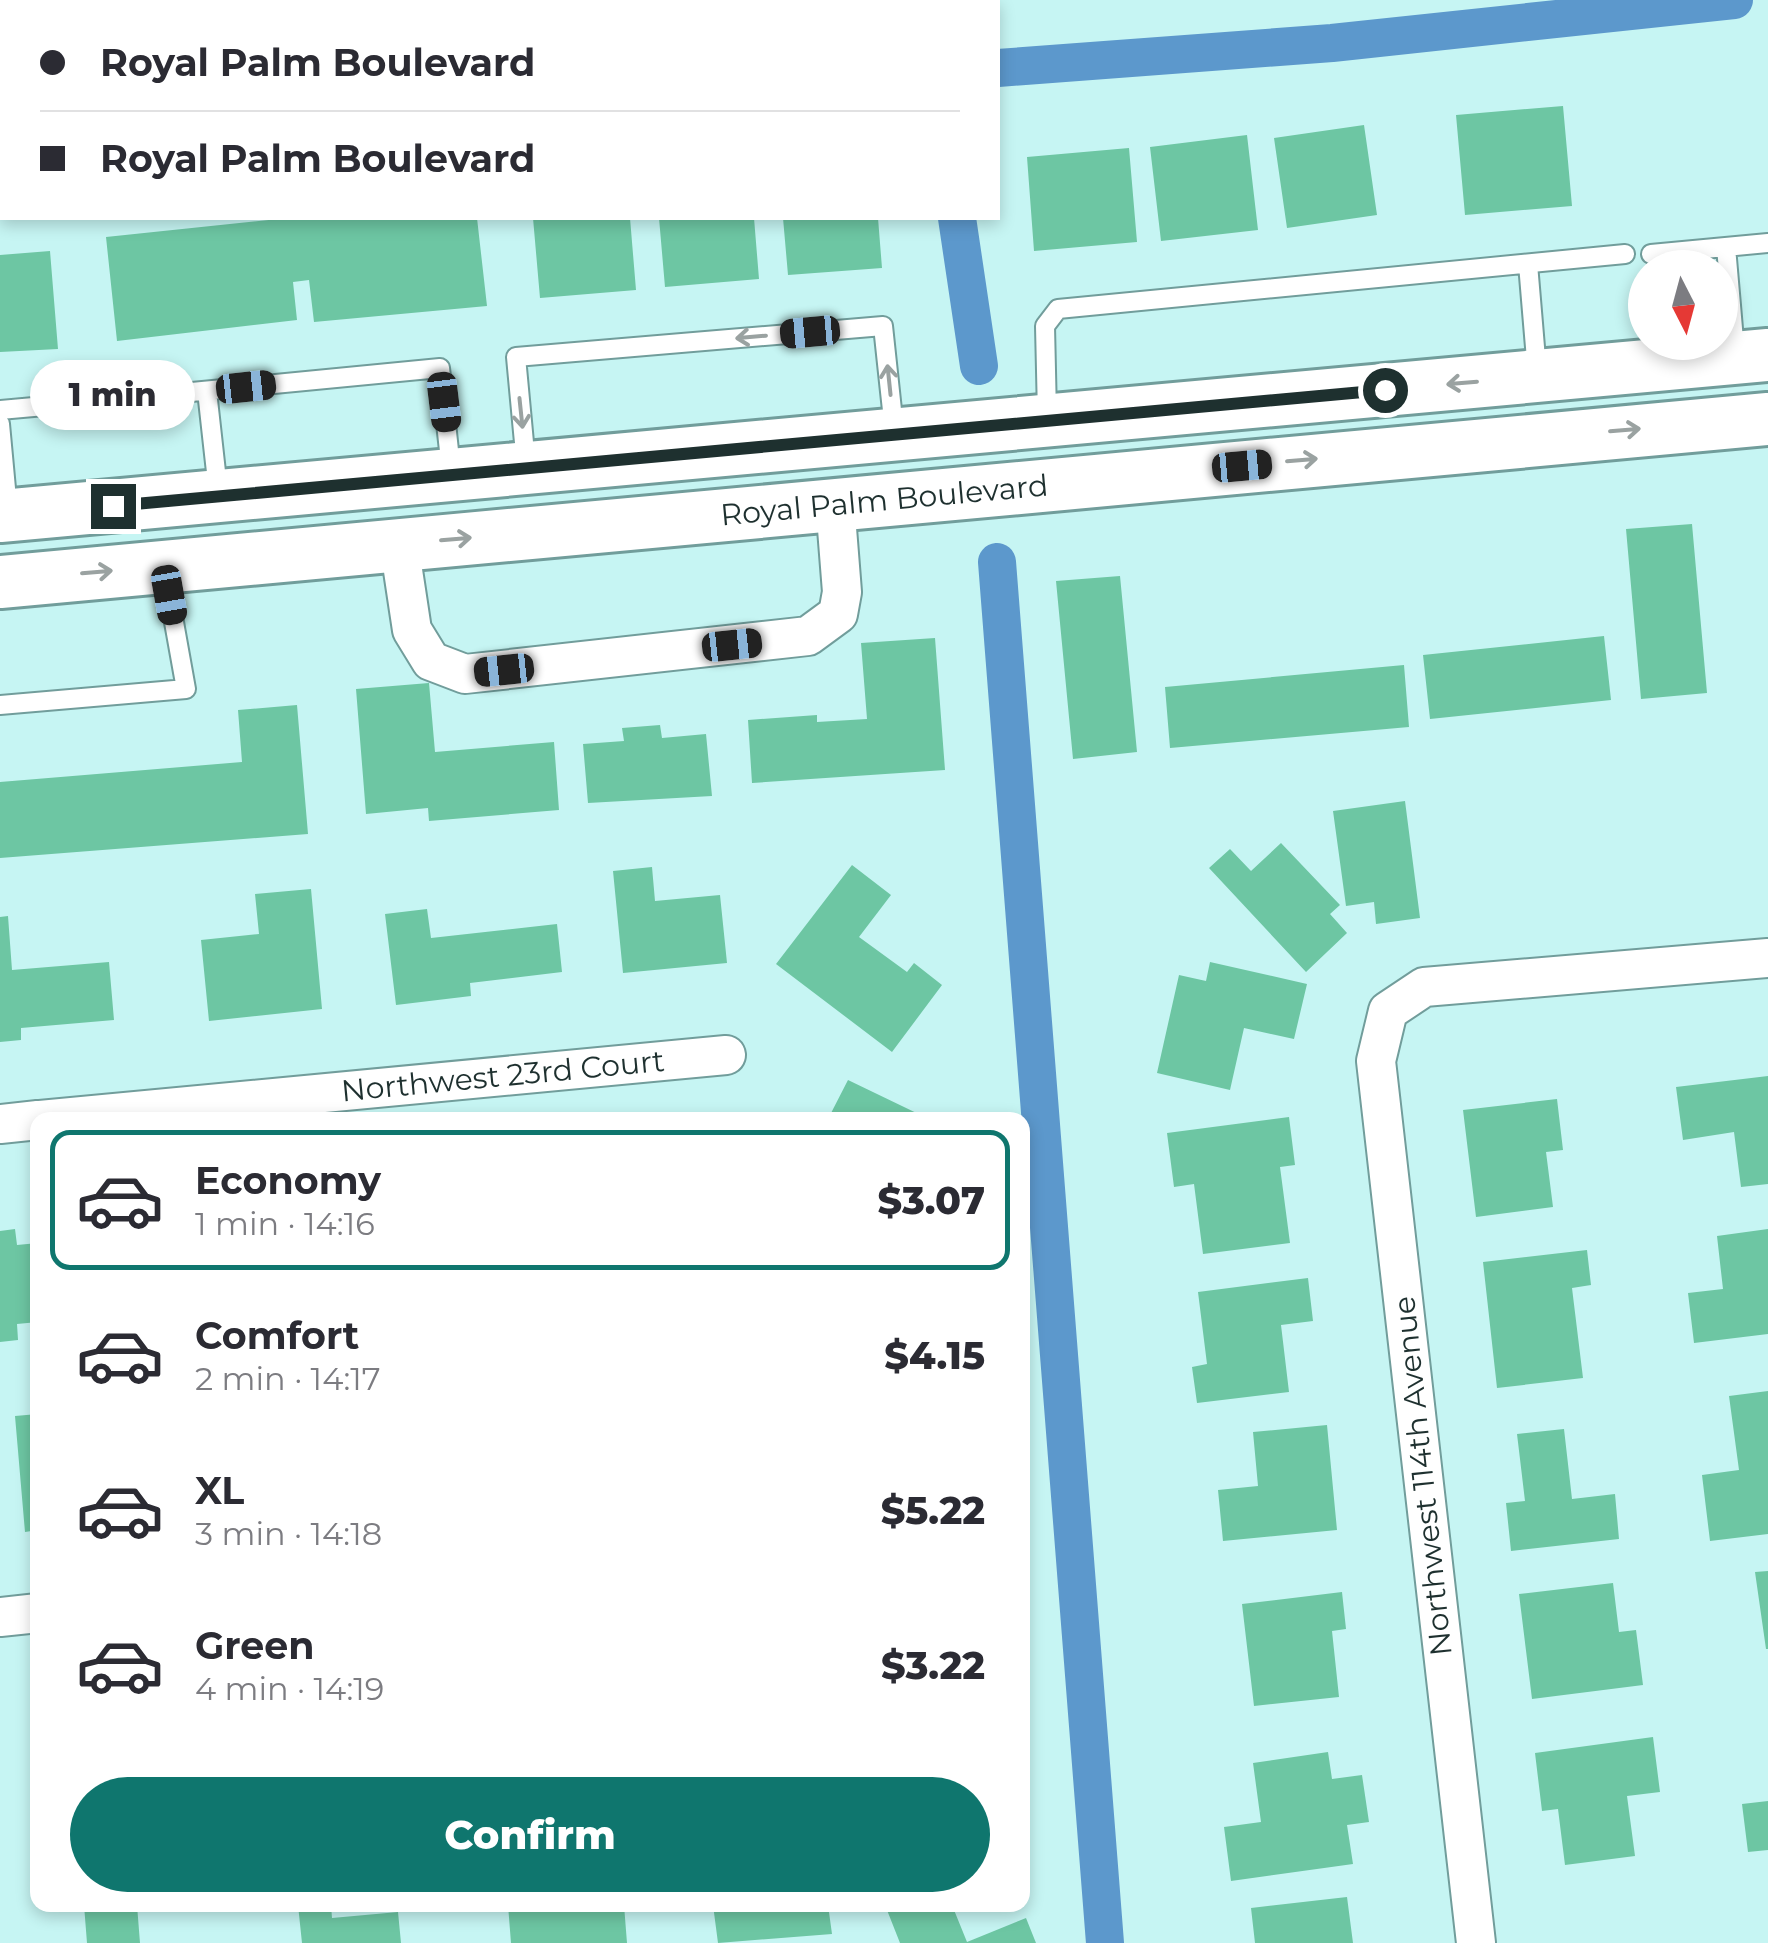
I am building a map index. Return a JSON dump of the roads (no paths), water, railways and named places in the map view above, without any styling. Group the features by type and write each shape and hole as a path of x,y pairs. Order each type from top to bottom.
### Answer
{"main road":[{"name":"Royal Palm Boulevard","path":"0,582 835,504 1123,445 1537,376 1752,356"},
{"name":"Royal Palm Boulevard","path":"4,515 1047,421 1123,445 1768,419"}],"street":[{"path":"399,544 412,630 431,660 466,674 808,636 838,614 842,592 835,504"},
{"name":"Northwest 114th Avenue","path":"1476,1943 1376,1061 1388,1011 1424,988 1768,958"},
{"name":"Northwest 23rd Court","path":"124,1112 726,1055"},
{"name":"Northwest 23rd Court","path":"0,1124 30,1121"},
{"path":"0,1617 30,1614"}],"lane":[{"path":"1694,250 1768,244"},
{"path":"1726,247 1752,356"},
{"path":"1047,421 1050,392 1045,326 1058,309 1625,254"},
{"path":"1528,264 1537,376"},
{"path":"526,468 516,357 883,326 895,434"},
{"path":"120,400 440,368 452,475"},
{"path":"207,391 218,496"},
{"path":"0,410 78,402"},
{"path":"0,424 4,515"},
{"path":"0,705 186,689 164,566"}],"waterway":[{"path":"1000,68 1332,43 1734,0"},
{"path":"957,220 979,366"},
{"path":"997,562 1105,1943"}]}
